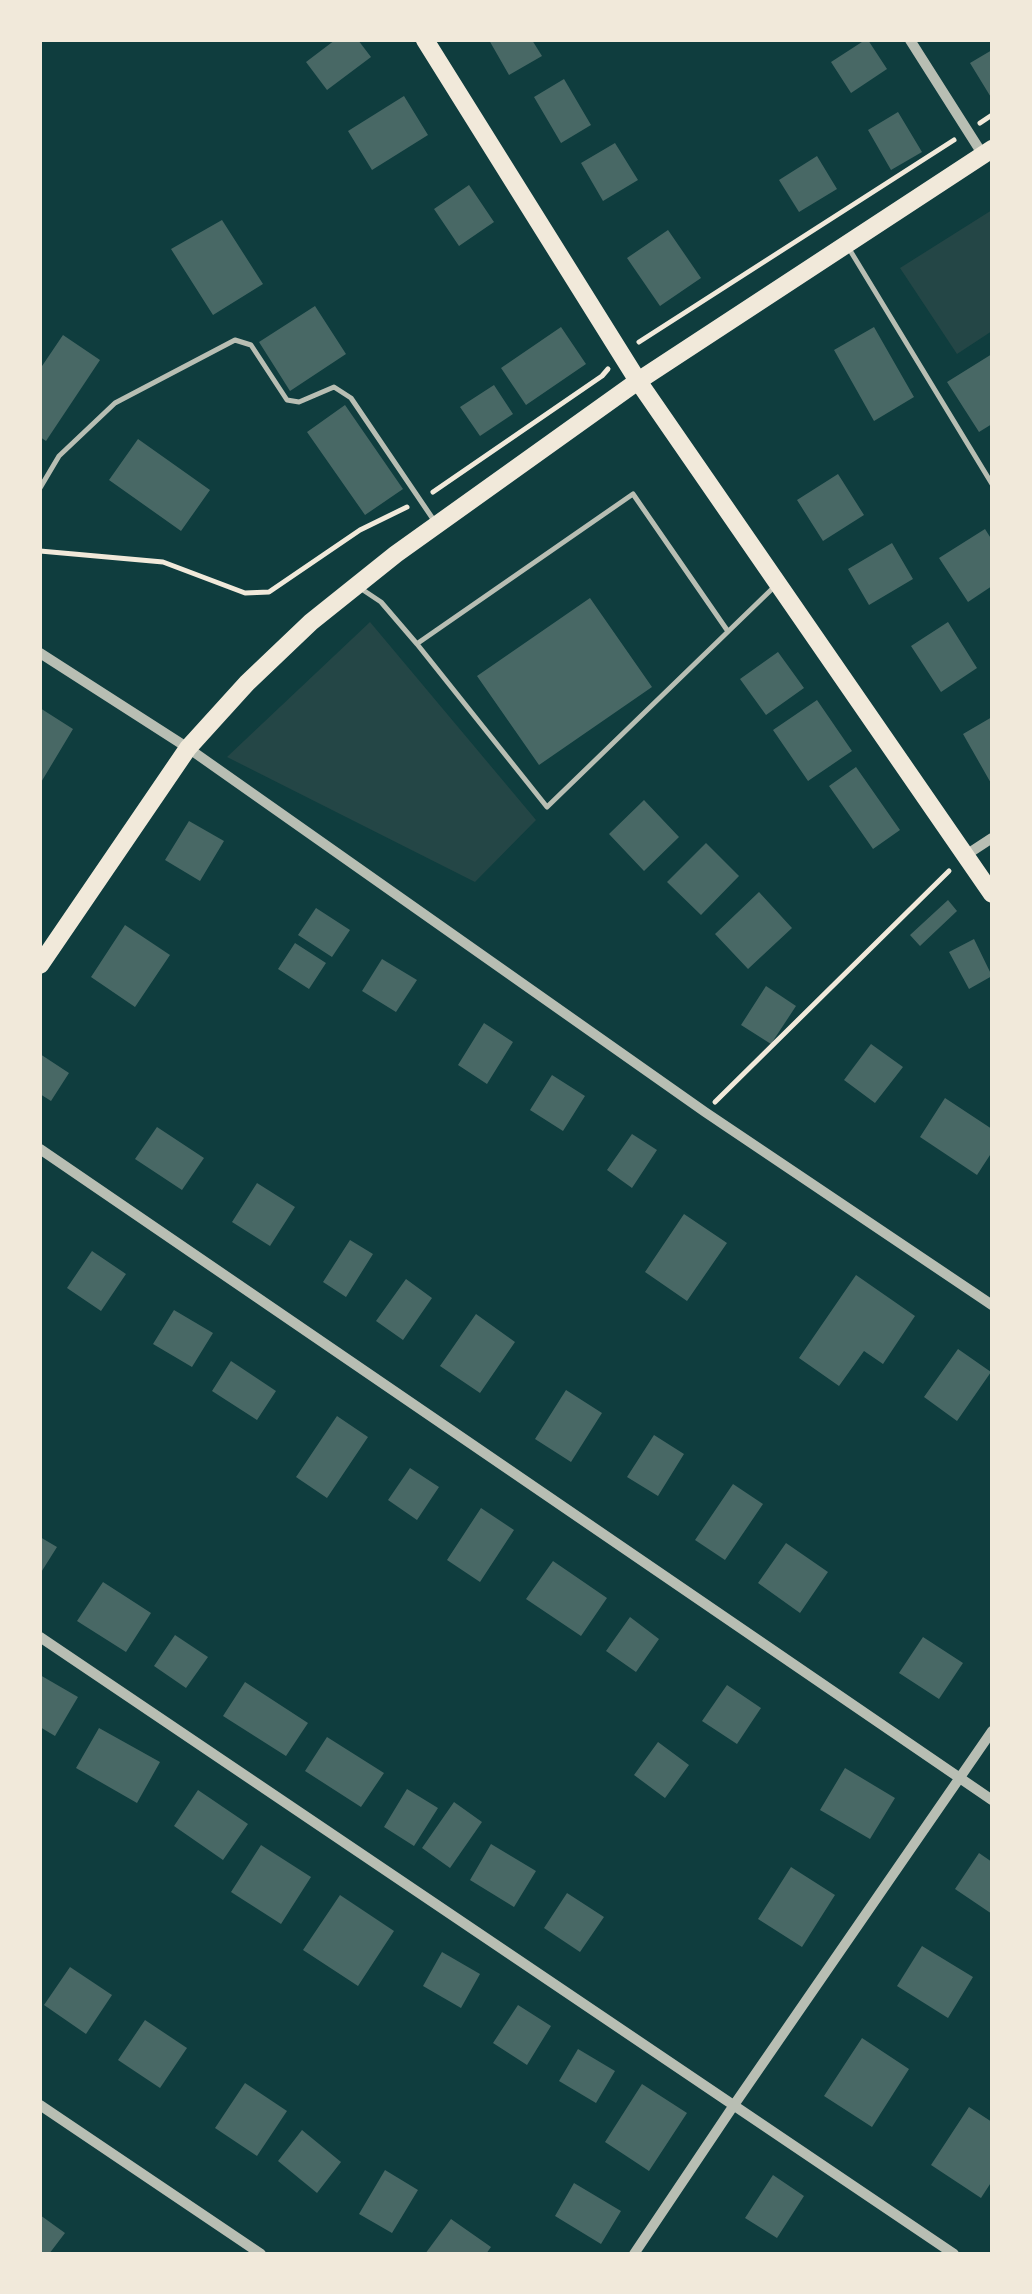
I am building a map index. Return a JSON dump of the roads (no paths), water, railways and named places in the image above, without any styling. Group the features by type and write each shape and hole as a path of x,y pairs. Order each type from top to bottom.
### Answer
{"main road":[{"path":"425,40 638,381 992,894"},
{"path":"40,965 188,748 268,662 356,585 638,381 987,152"}],"street":[{"path":"910,40 968,132 987,152"},
{"path":"40,654 188,748 705,1112 992,1305"},
{"path":"966,855 992,838"},
{"path":"40,1149 992,1800"},
{"path":"40,1637 954,2254"},
{"path":"634,2254 992,1732"},
{"path":"40,2106 260,2254"}],"lane":[{"path":"846,244 992,484"},
{"path":"40,488 60,456 115,402 236,340 250,345 288,400 299,402 334,387 351,398 438,526"},
{"path":"417,644 633,494 727,630"},
{"path":"356,585 382,602 547,807 779,582"}]}
